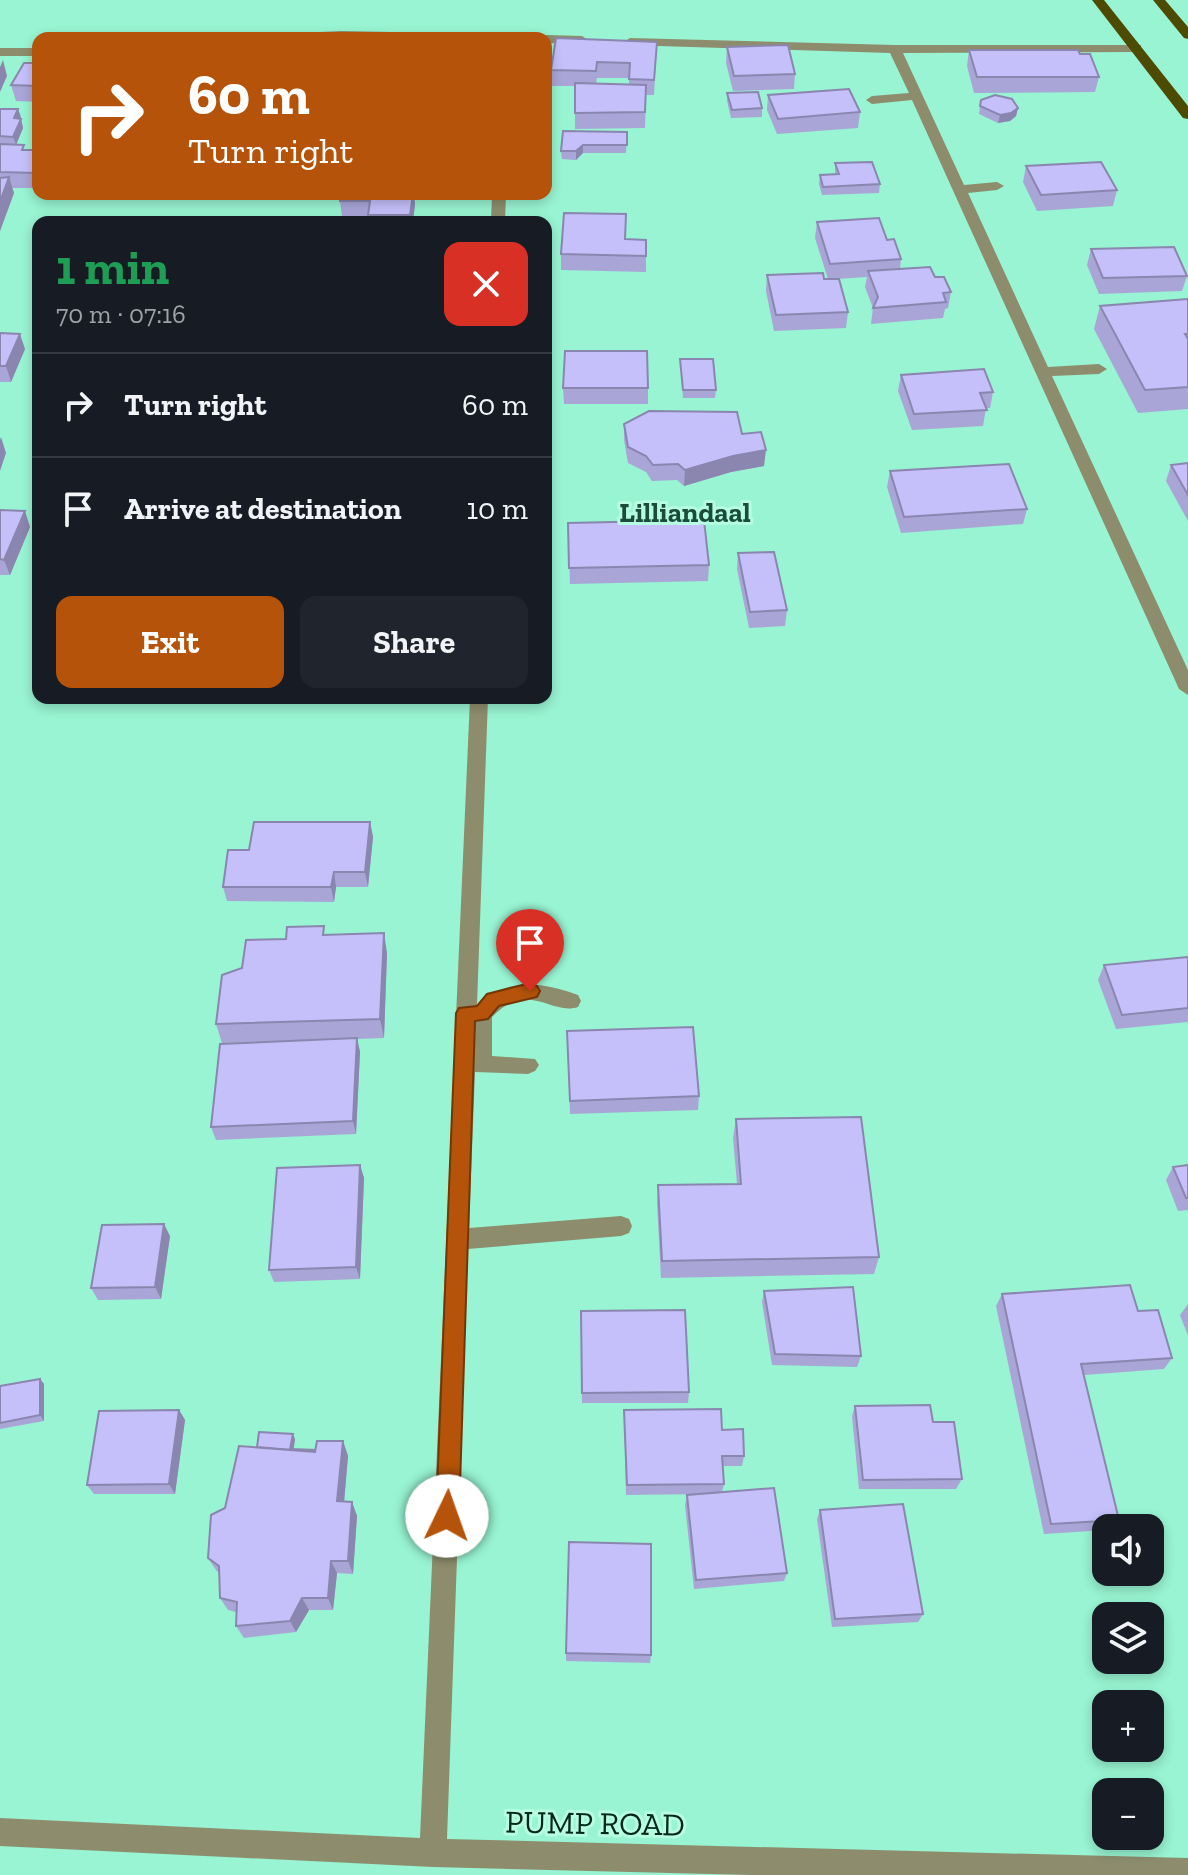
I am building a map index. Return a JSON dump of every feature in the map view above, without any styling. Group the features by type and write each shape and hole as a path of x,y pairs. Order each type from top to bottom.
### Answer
{"main road":[{"path":"1098,0 1188,115"},
{"path":"1159,0 1188,35"}],"street":[{"path":"552,39 594,41"},
{"path":"610,41 895,49 1137,48"},
{"path":"895,49 962,189 1188,689"},
{"path":"0,52 32,52"},
{"path":"872,100 917,96"},
{"path":"962,189 997,186"},
{"path":"1043,372 1099,369"},
{"path":"433,1853 459,1240 474,1013 479,704"},
{"path":"474,1013 493,999 530,991 552,993 571,1001"},
{"path":"474,1013 481,1065 528,1065"},
{"path":"459,1240 621,1226"},
{"name":"PUMP ROAD","path":"0,1832 433,1853 1188,1872"}],"building":[{"path":"556,38 657,42 654,80 629,79 630,63 597,62 596,71 552,70"},
{"path":"788,45 795,74 734,76 727,47"},
{"path":"969,50 1078,50 1080,54 1090,54 1099,77 977,77"},
{"path":"24,63 32,63 32,86 11,85"},
{"path":"575,83 646,85 645,112 575,113"},
{"path":"849,89 860,112 778,119 768,95"},
{"path":"758,92 762,108 732,110 727,93"},
{"path":"995,95 1012,99 1018,108 1000,115 980,106 981,100"},
{"path":"0,109 18,109 14,118 21,119 13,137 0,136"},
{"path":"563,131 627,132 627,145 583,145 576,151 561,151"},
{"path":"0,144 24,145 22,150 32,150 32,173 0,172"},
{"path":"872,162 880,184 823,187 820,175 839,174 835,163"},
{"path":"1101,162 1117,190 1041,195 1026,166"},
{"path":"9,177 0,202 0,178"},
{"path":"412,200 410,215 368,215 370,201 340,201"},
{"path":"564,213 626,214 625,239 646,240 646,256 561,254"},
{"path":"879,218 887,240 894,239 901,259 830,264 817,222"},
{"path":"1174,247 1187,276 1103,278 1091,249"},
{"path":"930,267 935,277 944,277 951,292 943,293 946,302 873,308 878,297 868,271"},
{"path":"823,273 824,279 839,279 848,312 776,315 767,275"},
{"path":"1188,299 1188,334 1185,334 1188,339 1188,387 1145,390 1100,306"},
{"path":"0,333 20,334 6,366 0,366"},
{"path":"565,351 647,351 648,388 563,388"},
{"path":"680,359 713,359 716,390 683,390"},
{"path":"984,369 993,392 980,393 987,410 914,414 901,375"},
{"path":"649,411 737,412 742,434 761,432 766,450 685,470 678,464 653,465 646,456 628,447 624,424"},
{"path":"1188,463 1188,495 1171,465"},
{"path":"1009,464 1027,509 904,517 890,471"},
{"path":"0,510 25,511 4,560 0,559"},
{"path":"704,520 709,565 569,568 568,523"},
{"path":"774,552 787,610 750,612 738,553"},
{"path":"254,822 370,822 365,872 334,872 331,887 223,887 228,850 249,850"},
{"path":"324,926 323,935 384,933 380,1019 216,1024 222,975 242,968 246,940 286,939 287,927"},
{"path":"1188,957 1188,1008 1122,1015 1104,965"},
{"path":"693,1027 699,1096 570,1101 567,1031"},
{"path":"357,1038 353,1121 211,1127 220,1044"},
{"path":"861,1117 879,1257 662,1261 658,1185 741,1184 736,1119"},
{"path":"360,1165 356,1267 269,1270 277,1168"},
{"path":"1188,1165 1188,1198 1186,1198 1173,1167"},
{"path":"164,1224 155,1287 91,1288 102,1225"},
{"path":"1130,1285 1138,1311 1158,1310 1172,1358 1081,1364 1118,1514 1092,1514 1092,1522 1051,1524 1002,1294"},
{"path":"853,1287 861,1356 775,1354 764,1291"},
{"path":"685,1310 689,1392 582,1393 581,1311"},
{"path":"40,1379 40,1415 0,1423 0,1386"},
{"path":"930,1405 933,1422 954,1422 962,1479 863,1480 855,1406"},
{"path":"721,1409 722,1430 743,1429 744,1456 722,1456 724,1484 627,1485 624,1410"},
{"path":"179,1410 169,1484 87,1485 99,1411"},
{"path":"259,1432 293,1434 290,1449 316,1450 315,1452 257,1447"},
{"path":"317,1441 343,1441 337,1501 352,1502 348,1561 331,1561 328,1598 302,1598 290,1621 236,1626 237,1602 220,1598 219,1566 208,1558 211,1515 225,1508 239,1446 315,1452"},
{"path":"774,1488 787,1573 696,1580 687,1495"},
{"path":"903,1504 923,1614 835,1619 820,1510"},
{"path":"569,1542 651,1544 651,1655 566,1653"}],"district":[{"name":"Lilliandaal","path":"685,512"}],"route":[{"path":"447,1516 466,1013 482,1014 493,999 530,991"}]}
